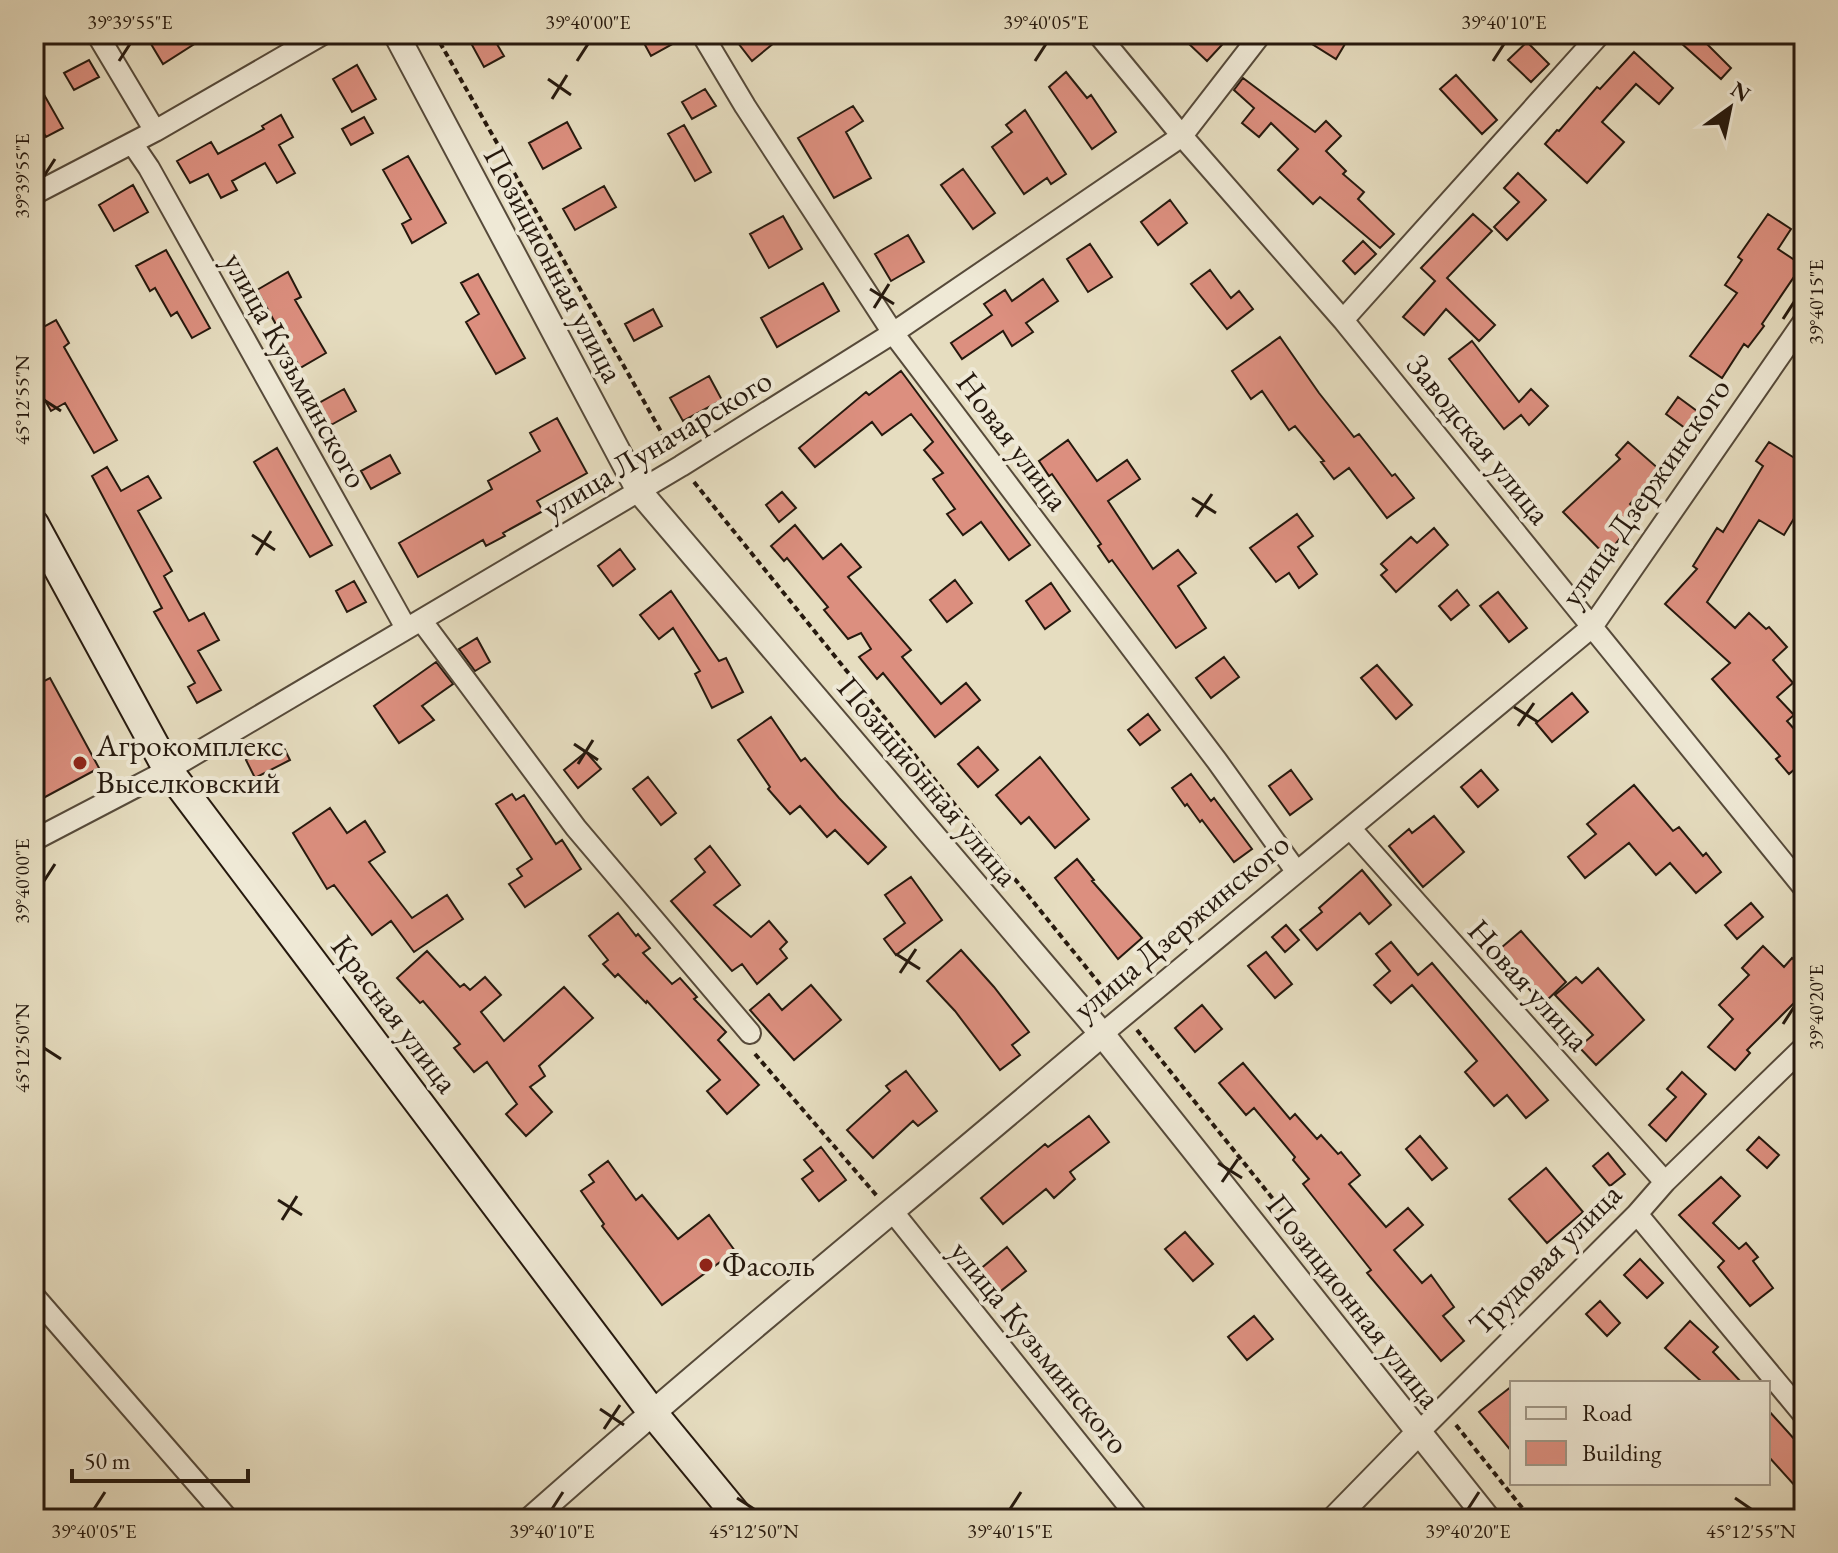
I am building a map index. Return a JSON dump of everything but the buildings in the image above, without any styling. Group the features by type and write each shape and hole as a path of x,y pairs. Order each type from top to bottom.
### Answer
{"main road":[{"name":"Красная улица","path":"34,524 168,770 652,1412 740,1519"}],"street":[{"path":"97,34 155,131"},
{"path":"34,194 155,131 323,34"},
{"name":"Позиционная улица","path":"396,34 639,491 1102,1034 1488,1519"},
{"name":"Новая улица","path":"702,34 745,106 893,333 1217,761 1296,871"},
{"name":"Заводская улица","path":"1098,34 1182,136 1343,320 1804,888"},
{"name":"улица Луначарского","path":"34,840 168,770 681,466 893,333 1182,136 1261,34"},
{"path":"1343,320 1600,34"},
{"name":"улица Кузьминского","path":"132,143 413,624 576,828 750,1033"},
{"name":"улица Дзержинского","path":"531,1519 652,1412 893,1213 1124,1015 1592,627 1804,321"},
{"name":"Новая улица","path":"1350,828 1665,1182"},
{"name":"Трудовая улица","path":"1334,1519 1637,1214 1665,1182 1804,1047"},
{"name":"улица Кузьминского","path":"893,1213 1139,1519"},
{"path":"1637,1214 1804,1415"},
{"path":"34,1296 228,1519"}],"path":[{"path":"435,34 681,466 1531,1519"},
{"path":"750,1033 748,1046 893,1213"}],"place":[{"name":"Агрокомплекс Выселковский","path":"80,763"},
{"name":"Фасоль","path":"706,1265"}]}
